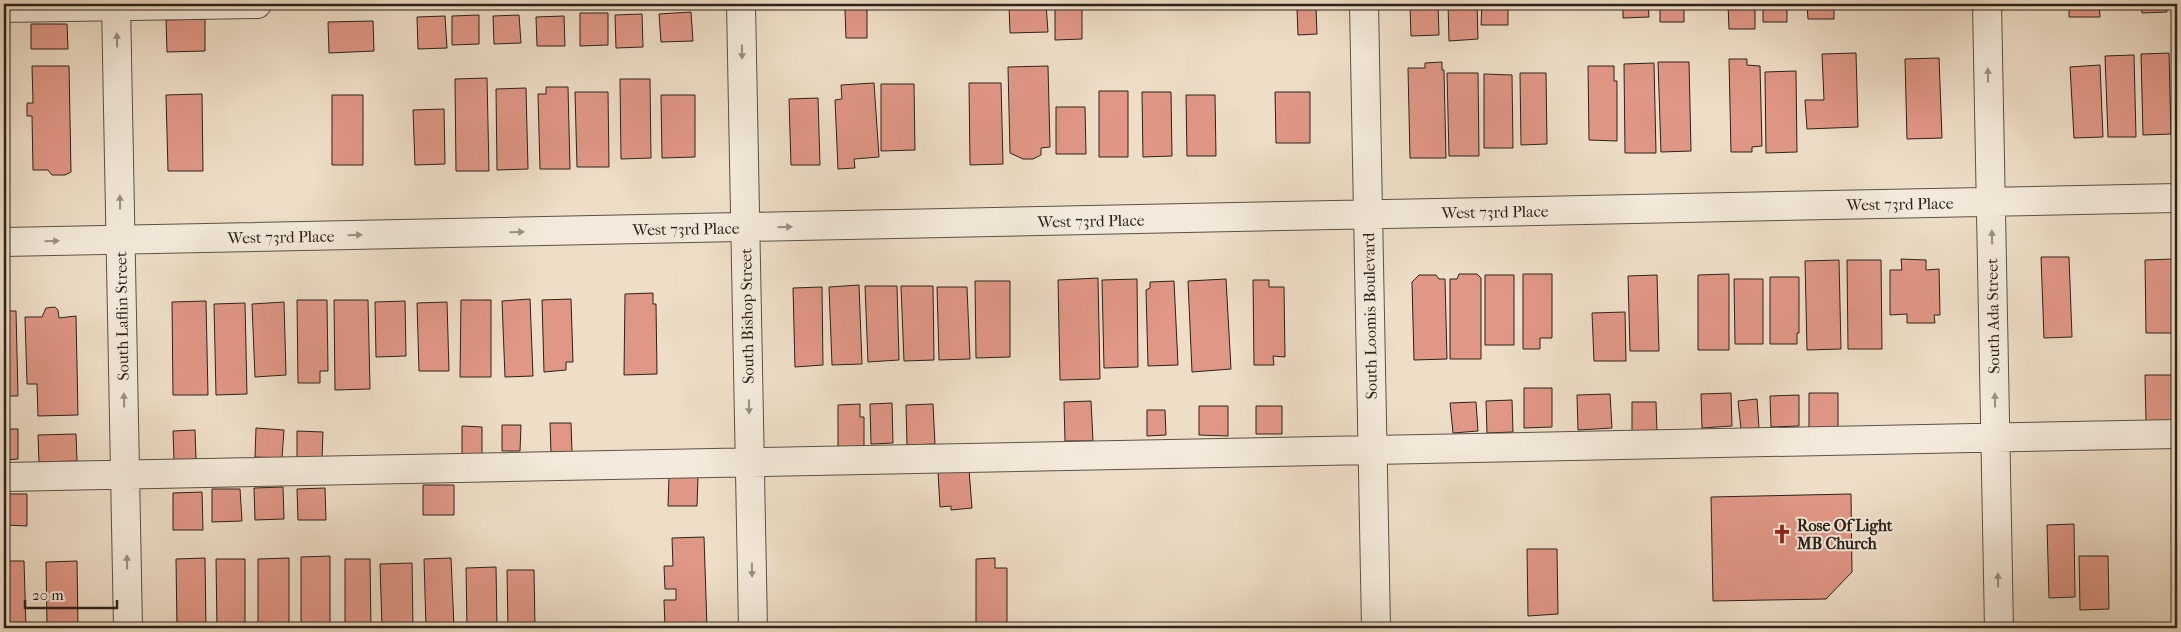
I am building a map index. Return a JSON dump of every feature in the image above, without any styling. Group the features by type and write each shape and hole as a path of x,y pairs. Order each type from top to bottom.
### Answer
{"street":[{"path":"4,8 257,4"},
{"name":"South Bishop Street","path":"741,4 753,628"},
{"name":"South Loomis Boulevard","path":"1364,4 1376,628"},
{"name":"South Ada Street","path":"1987,4 1999,628"},
{"name":"South Laflin Street","path":"116,5 128,628"},
{"name":"West 73rd Place","path":"4,242 2177,198"},
{"path":"4,476 2177,434"}],"building":[{"path":"1046,4 1048,32 1010,33 1009,6"},
{"path":"1410,4 1438,4 1439,35 1411,36"},
{"path":"1448,4 1477,4 1478,39 1449,41"},
{"path":"1482,4 1508,4 1508,25 1481,25"},
{"path":"1623,4 1648,4 1649,17 1623,18"},
{"path":"1660,4 1684,4 1684,22 1660,22"},
{"path":"1728,4 1755,4 1755,29 1729,29"},
{"path":"1763,4 1787,4 1787,22 1763,22"},
{"path":"1807,4 1834,4 1834,19 1808,19"},
{"path":"2069,4 2099,4 2100,17 2069,17"},
{"path":"2141,4 2166,4 2167,12 2142,13"},
{"path":"1055,8 1082,8 1082,39 1055,40"},
{"path":"1297,8 1316,8 1317,34 1298,35"},
{"path":"845,9 867,9 867,38 846,38"},
{"path":"691,12 693,41 661,42 659,14"},
{"path":"580,13 608,13 608,45 580,46"},
{"path":"642,14 643,47 616,48 615,15"},
{"path":"479,15 479,44 452,45 452,16"},
{"path":"519,15 521,43 494,44 493,16"},
{"path":"445,16 447,48 418,49 417,17"},
{"path":"564,16 565,46 537,46 536,17"},
{"path":"205,19 205,51 167,52 166,20"},
{"path":"373,21 374,51 329,53 328,22"},
{"path":"31,24 67,24 68,49 31,49"},
{"path":"2175,50 2177,50 2177,115"},
{"path":"1856,53 1858,127 1807,129 1805,100 1824,100 1822,54"},
{"path":"2169,53 2171,134 2143,135 2141,54"},
{"path":"2134,55 2136,137 2108,137 2105,56"},
{"path":"1939,58 1942,138 1907,139 1905,59"},
{"path":"1729,59 1747,59 1747,65 1760,66 1762,146 1752,147 1752,152 1731,152"},
{"path":"1442,62 1442,70 1444,70 1446,158 1410,158 1408,68 1425,68 1425,63"},
{"path":"1658,62 1689,62 1691,151 1661,152"},
{"path":"1654,63 1656,153 1625,153 1624,64"},
{"path":"2100,65 2103,137 2074,138 2070,67"},
{"path":"32,66 69,66 71,172 65,175 52,175 48,170 33,170 32,116 27,116 27,103 33,103"},
{"path":"1048,66 1050,147 1041,148 1041,155 1033,159 1023,159 1010,153 1008,67"},
{"path":"1588,66 1614,66 1614,81 1617,81 1617,141 1589,140"},
{"path":"1796,71 1797,152 1766,153 1765,72"},
{"path":"1447,73 1478,73 1479,156 1449,156"},
{"path":"1520,73 1546,73 1547,144 1521,145"},
{"path":"1484,74 1512,75 1513,148 1484,148"},
{"path":"487,78 489,171 456,171 455,79"},
{"path":"620,79 650,79 651,158 621,159"},
{"path":"874,83 879,157 854,159 855,168 838,169 835,100 842,99 841,85"},
{"path":"969,83 1001,83 1003,164 970,165"},
{"path":"881,84 914,84 915,150 881,151"},
{"path":"546,87 568,87 570,169 540,169 538,94 546,94"},
{"path":"526,88 528,169 497,170 496,89"},
{"path":"1099,91 1128,91 1128,157 1099,157"},
{"path":"575,92 608,92 609,167 577,167"},
{"path":"1142,92 1171,92 1172,156 1143,157"},
{"path":"1275,92 1310,92 1310,143 1276,143"},
{"path":"202,94 203,171 168,171 166,95"},
{"path":"332,95 363,95 363,165 332,165"},
{"path":"661,95 695,95 695,157 662,158"},
{"path":"1186,95 1215,95 1216,156 1187,156"},
{"path":"818,98 820,165 791,165 789,99"},
{"path":"4,99 8,99 9,177 4,177"},
{"path":"1056,107 1085,107 1086,154 1056,154"},
{"path":"444,109 445,164 415,165 413,110"},
{"path":"2041,257 2069,257 2072,337 2044,338"},
{"path":"1901,259 1926,260 1926,270 1939,269 1940,315 1934,315 1935,323 1907,323 1907,314 1890,315 1890,270 1902,270"},
{"path":"2173,259 2174,333 2146,333 2145,260"},
{"path":"1839,260 1841,349 1807,350 1805,261"},
{"path":"1847,260 1881,260 1882,349 1848,349"},
{"path":"1459,274 1477,274 1481,278 1481,359 1450,359 1450,279 1457,279"},
{"path":"1523,274 1552,274 1552,338 1540,338 1540,349 1523,349"},
{"path":"1729,274 1729,350 1698,350 1698,275"},
{"path":"1419,275 1436,275 1439,279 1445,279 1447,359 1414,360 1412,282"},
{"path":"1485,275 1514,275 1514,345 1485,345"},
{"path":"1657,275 1659,351 1630,351 1628,276"},
{"path":"1770,277 1799,277 1799,333 1797,333 1797,344 1770,344"},
{"path":"1098,278 1100,379 1060,380 1058,280"},
{"path":"1137,279 1138,367 1104,368 1102,280"},
{"path":"1226,279 1231,369 1192,372 1188,281"},
{"path":"1734,279 1763,279 1763,344 1735,344"},
{"path":"1253,280 1269,280 1269,287 1284,287 1285,357 1273,356 1274,365 1254,365"},
{"path":"975,281 1010,281 1010,357 976,358"},
{"path":"1174,281 1178,365 1148,366 1146,290 1150,288 1150,282"},
{"path":"859,285 862,364 832,365 829,287"},
{"path":"865,286 897,286 899,360 868,362"},
{"path":"901,286 933,286 934,360 904,361"},
{"path":"822,287 823,365 795,367 793,288"},
{"path":"937,287 967,287 970,359 939,360"},
{"path":"653,293 653,304 656,304 657,374 624,375 625,294"},
{"path":"530,299 533,376 505,377 502,301"},
{"path":"571,299 573,362 566,362 566,370 544,372 542,300"},
{"path":"297,300 327,300 328,371 320,371 320,383 298,383"},
{"path":"334,300 368,300 370,389 335,390"},
{"path":"461,300 491,300 491,377 460,377"},
{"path":"206,301 208,395 173,395 172,302"},
{"path":"405,301 406,356 376,357 375,302"},
{"path":"284,302 286,375 255,377 252,304"},
{"path":"447,302 449,371 419,371 417,303"},
{"path":"245,303 247,394 216,395 214,304"},
{"path":"55,307 58,310 59,318 76,316 78,415 38,416 37,384 27,384 25,317 42,317 46,308"},
{"path":"4,311 16,311 18,396 4,396"},
{"path":"1625,312 1626,361 1594,361 1592,313"},
{"path":"2145,375 2176,375 2176,422 2146,422"},
{"path":"1524,388 1552,388 1552,427 1524,428"},
{"path":"1731,393 1732,426 1702,428 1701,394"},
{"path":"1809,393 1838,393 1838,428 1809,428"},
{"path":"1610,394 1612,428 1578,430 1577,395"},
{"path":"1799,395 1799,426 1771,427 1770,396"},
{"path":"1757,399 1759,428 1741,429 1738,401"},
{"path":"1512,400 1513,432 1487,433 1486,401"},
{"path":"1091,401 1093,441 1065,441 1064,402"},
{"path":"1476,402 1478,431 1453,433 1450,403"},
{"path":"1632,402 1656,402 1657,433 1632,433"},
{"path":"892,403 893,443 871,444 870,404"},
{"path":"860,404 860,417 864,417 864,446 838,447 838,405"},
{"path":"933,404 935,444 907,445 906,405"},
{"path":"1199,406 1228,406 1228,436 1199,435"},
{"path":"1256,406 1282,406 1282,434 1256,434"},
{"path":"1147,410 1165,410 1166,435 1147,436"},
{"path":"550,423 571,423 572,452 551,452"},
{"path":"502,425 521,425 520,451 502,451"},
{"path":"462,426 482,427 482,454 462,454"},
{"path":"256,428 284,430 282,458 255,457"},
{"path":"4,429 18,429 18,459 4,460"},
{"path":"195,430 196,459 174,461 173,431"},
{"path":"297,431 323,432 322,459 297,459"},
{"path":"76,434 77,461 39,462 38,435"},
{"path":"969,470 972,508 951,510 951,506 940,507 938,472"},
{"path":"669,476 698,477 697,506 668,506"},
{"path":"423,485 454,485 454,515 423,515"},
{"path":"283,487 284,519 255,520 254,488"},
{"path":"325,488 326,520 298,520 297,489"},
{"path":"212,489 240,489 242,521 212,522"},
{"path":"202,492 203,530 173,530 173,493"},
{"path":"4,494 27,494 27,526 4,525"},
{"name":"Rose Of Light MB Church","path":"1851,494 1852,572 1826,599 1713,601 1711,497"},
{"path":"2074,524 2075,597 2049,598 2047,525"},
{"path":"704,537 707,628 665,628 664,600 676,600 676,589 665,589 664,566 673,566 672,538"},
{"path":"1527,549 1557,549 1558,614 1528,616"},
{"path":"330,556 330,628 301,628 301,557"},
{"path":"2079,556 2108,556 2109,609 2080,610"},
{"path":"205,558 206,628 177,628 176,559"},
{"path":"289,558 289,628 258,628 258,559"},
{"path":"451,558 454,628 426,628 424,559"},
{"path":"995,558 995,568 1007,568 1007,628 976,628 976,559"},
{"path":"216,559 245,559 245,628 217,628"},
{"path":"345,559 370,559 371,628 345,628"},
{"path":"4,561 24,561 26,628 4,628"},
{"path":"77,561 78,628 47,628 46,562"},
{"path":"412,563 413,628 382,628 380,564"},
{"path":"496,567 497,628 467,628 466,568"},
{"path":"507,570 534,570 535,628 508,628"}],"place":[{"name":"Rose Of Light MB Church","path":"1782,534"}]}
